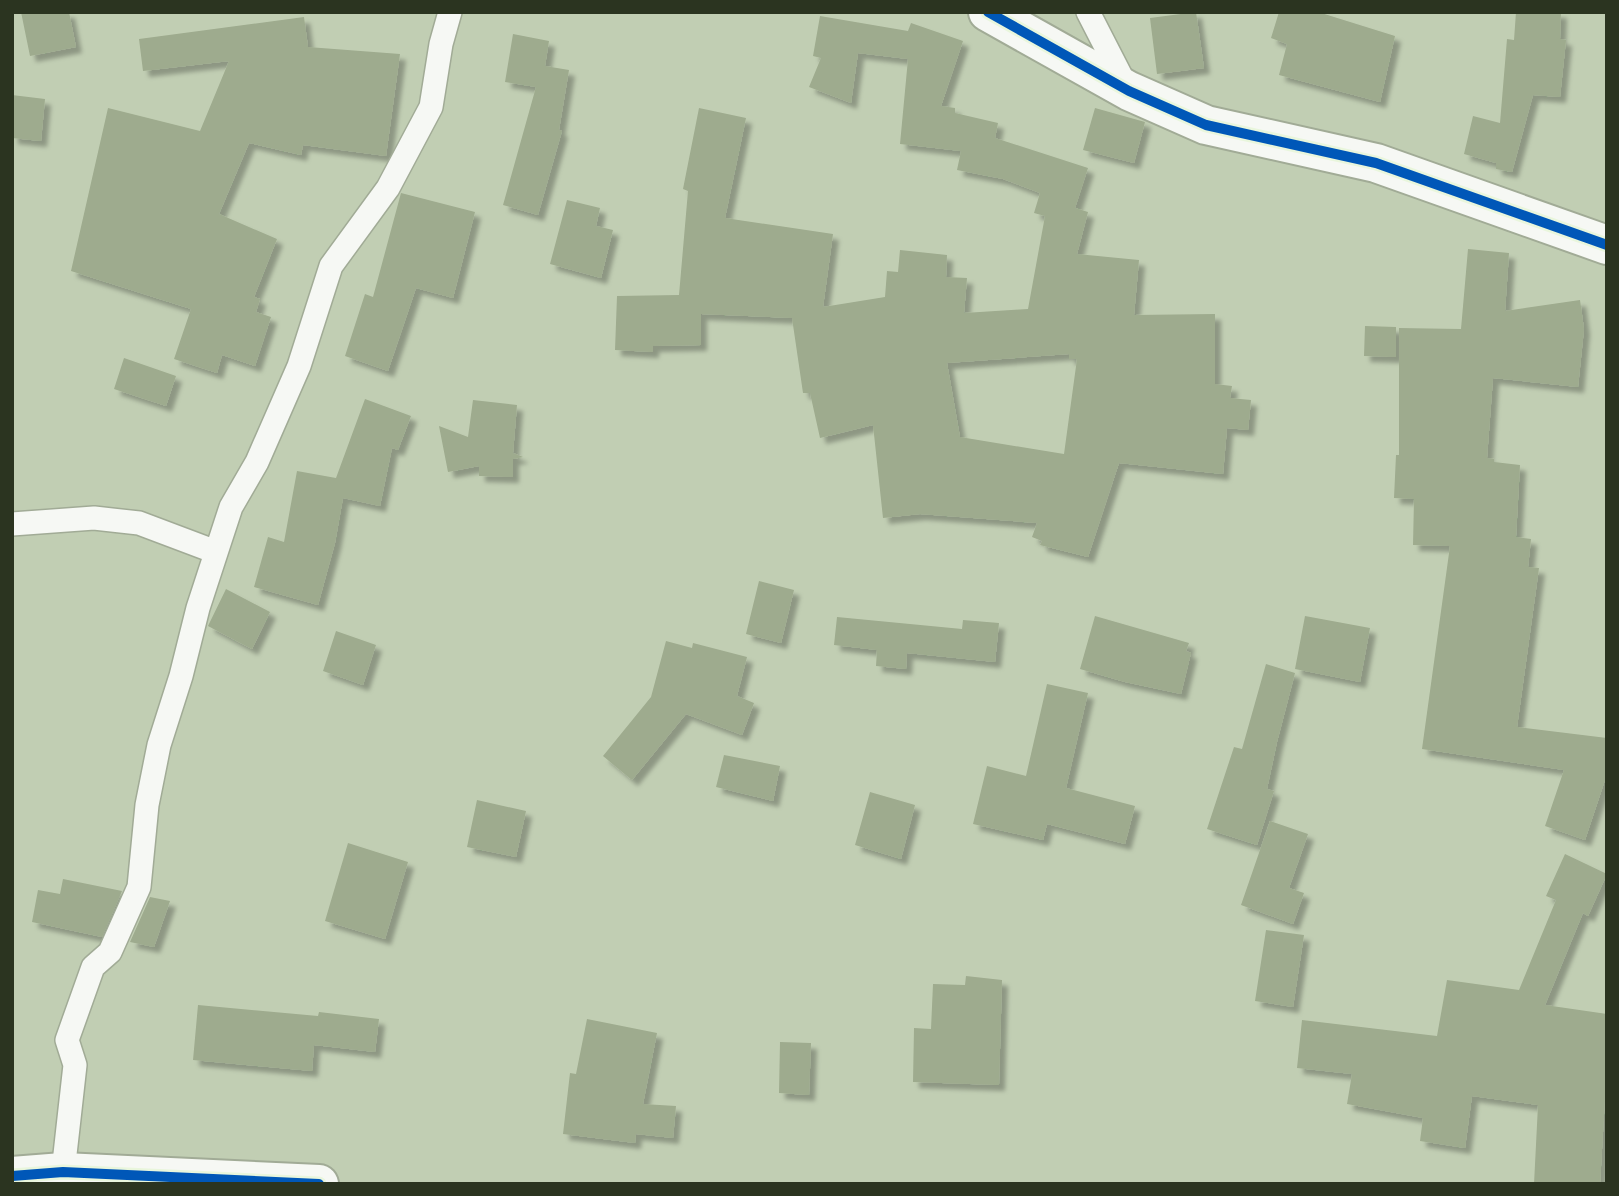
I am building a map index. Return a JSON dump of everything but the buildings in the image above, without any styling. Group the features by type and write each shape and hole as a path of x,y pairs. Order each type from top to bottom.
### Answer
{"street":[{"path":"988,12 1129,91 1206,125 1376,163 1607,245"},
{"path":"12,1176 63,1172 318,1184"}],"lane":[{"path":"63,1172 75,1065 67,1040 93,967 110,952 139,887 147,805 159,745 230,507 257,461 299,366 331,266 388,188 431,107 441,44 450,12"},
{"path":"1088,12 1129,91"},
{"path":"12,524 94,519 139,523 216,552"}],"cycle path":[{"path":"988,12 1129,91 1206,125 1376,163 1607,245"},
{"path":"12,1176 63,1172 319,1184"}]}
